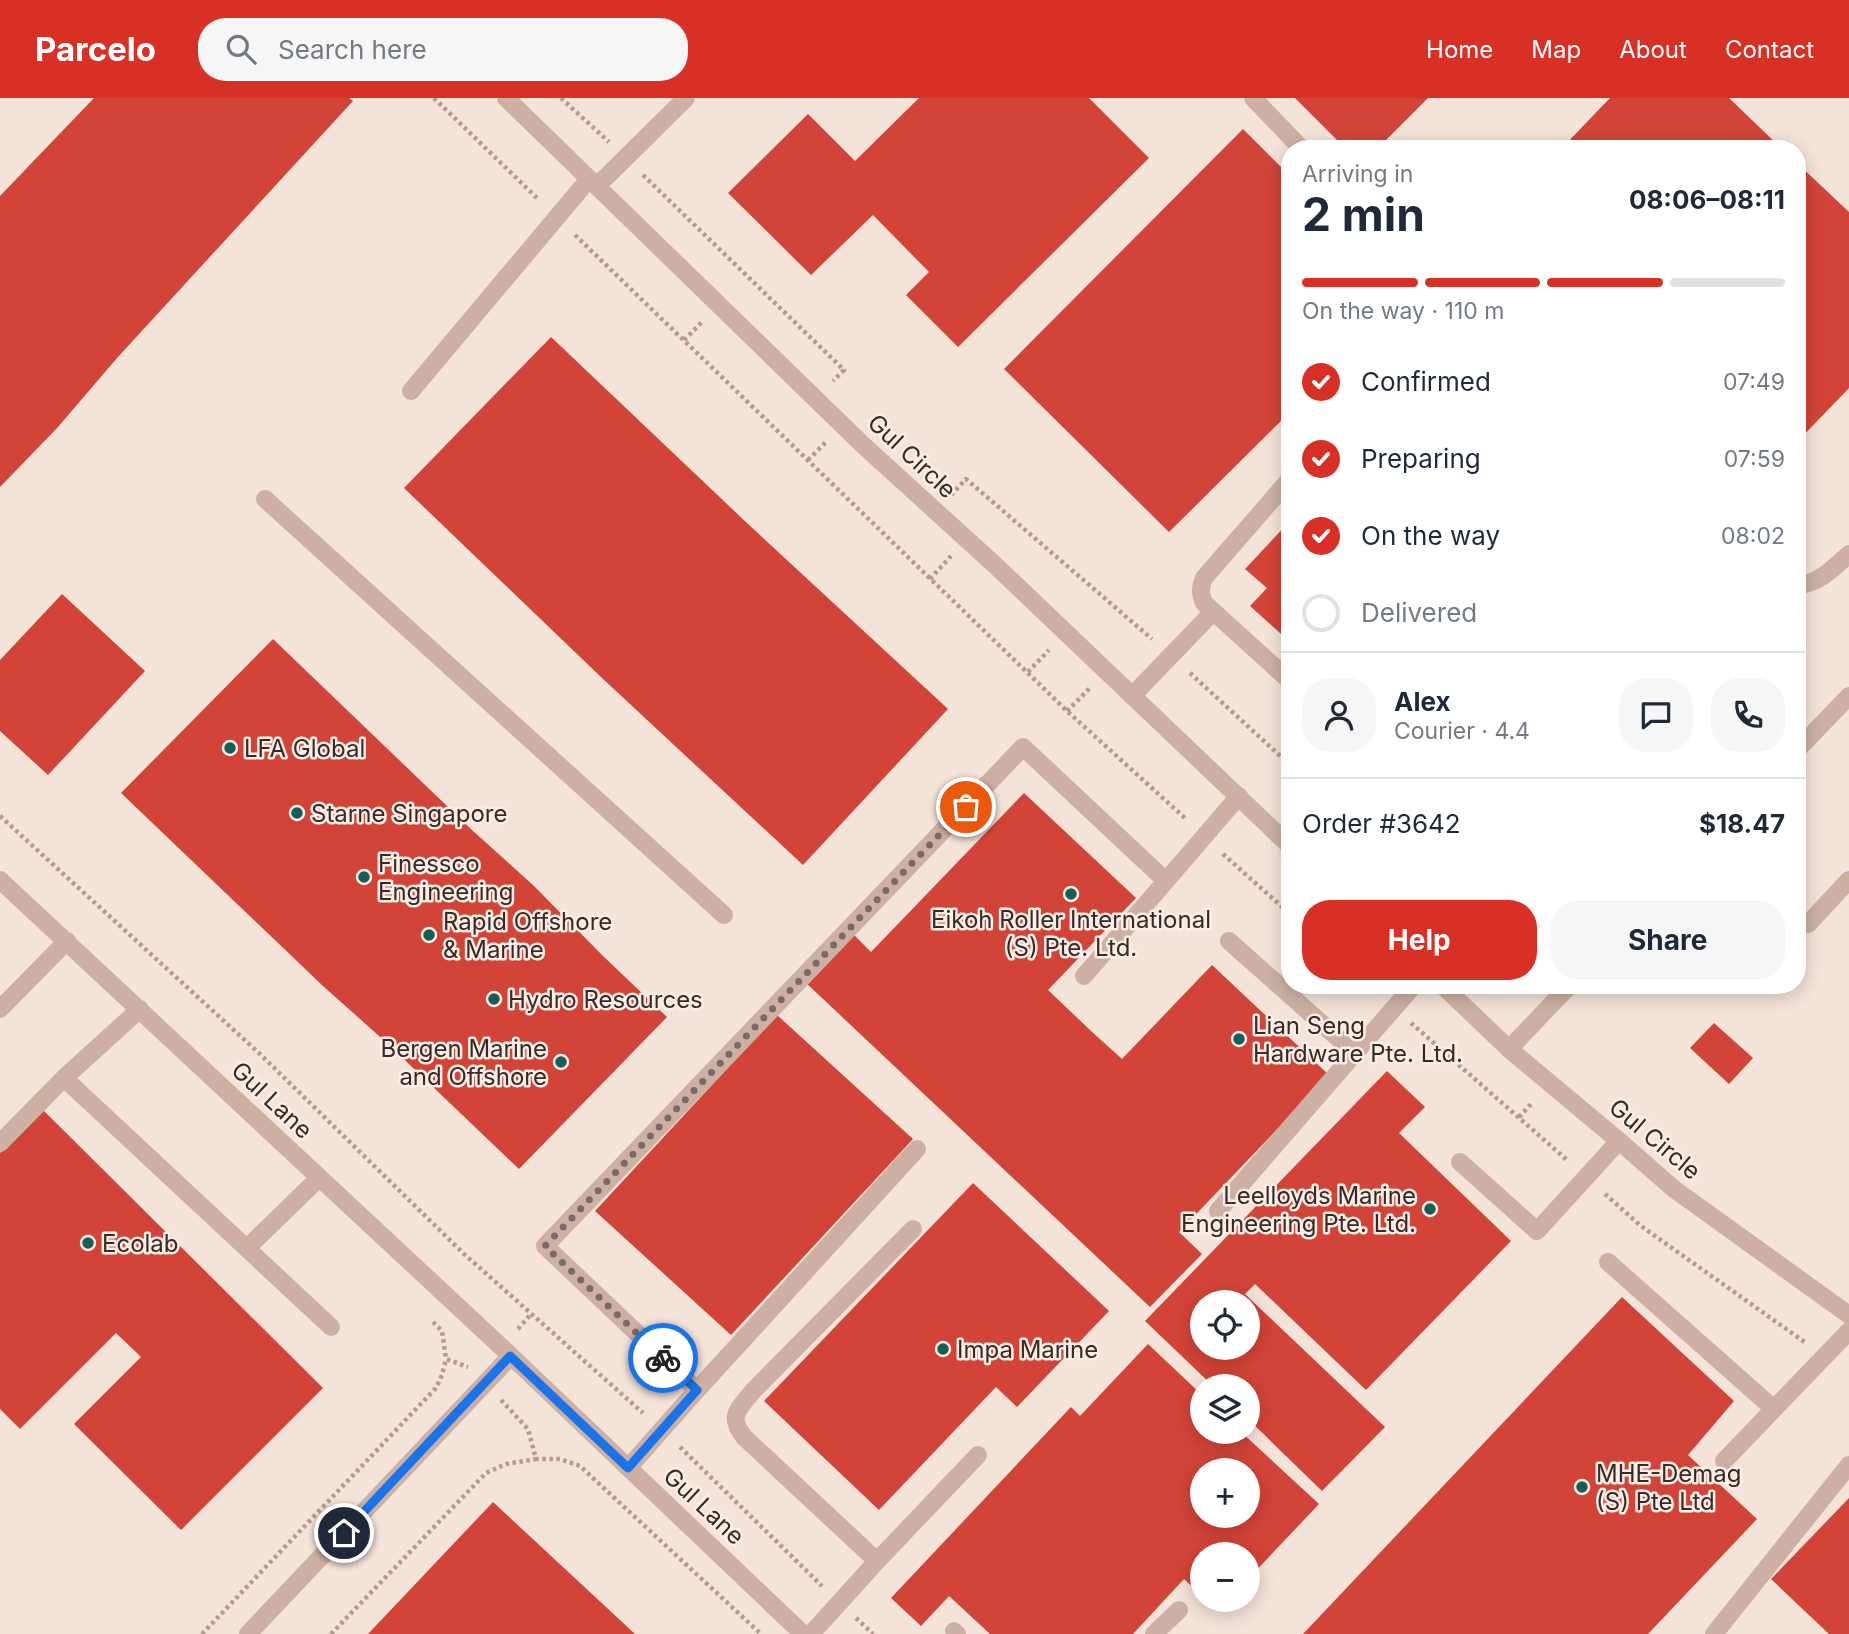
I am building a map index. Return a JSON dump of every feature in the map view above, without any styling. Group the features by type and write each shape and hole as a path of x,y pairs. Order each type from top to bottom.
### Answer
{"street":[{"name":"Gul Circle","path":"506,98 815,398 1281,837"},
{"path":"411,391 557,217 593,183 626,158 686,98"},
{"path":"1253,98 1293,140"},
{"path":"1281,489 1204,578 1200,594 1213,612 1281,673"},
{"path":"265,499 724,915"},
{"path":"1806,583 1831,570 1849,554"},
{"path":"1132,696 1213,612"},
{"path":"1806,741 1849,696"},
{"path":"697,1390 545,1246 1023,747 1166,881"},
{"path":"1084,976 1239,796"},
{"name":"Gul Lane","path":"0,880 803,1634"},
{"path":"1808,923 1849,880"},
{"path":"0,1009 67,941"},
{"path":"1229,941 1281,988"},
{"path":"1288,994 1354,1053"},
{"path":"1217,1211 1406,994"},
{"name":"Gul Circle","path":"1451,994 1509,1049 1674,1189 1849,1315"},
{"path":"1509,1049 1561,994"},
{"path":"0,1143 140,1009"},
{"path":"65,1078 331,1327"},
{"path":"1460,1162 1538,1231 1619,1140"},
{"path":"628,1468 917,1149"},
{"path":"247,1248 319,1178"},
{"path":"877,1562 745,1438 736,1426 735,1418 753,1391 914,1230"},
{"path":"1608,1262 1774,1409"},
{"path":"1724,1461 1849,1331"},
{"path":"248,1634 510,1356"},
{"path":"811,1634 978,1455"},
{"path":"1714,1634 1849,1465"},
{"path":"1154,1634 1179,1610"}],"path":[{"path":"434,98 1067,711 1281,906"},
{"path":"561,98 844,370 815,398"},
{"path":"935,511 966,479 1171,655 1281,757"},
{"path":"0,816 261,1054 463,1253 662,1430 873,1634"},
{"path":"1394,1009 1641,1226 1825,1356"},
{"path":"202,1634 436,1388 446,1359 442,1331 426,1315"},
{"path":"446,1359 472,1368 528,1429 536,1460"},
{"path":"331,1634 486,1472 506,1464 536,1460 560,1460 580,1466 761,1634"}],"building":[{"path":"94,98 349,98 353,101 117,358 58,427 0,487 0,196"},
{"path":"919,98 1089,98 1149,158 958,347 906,295 929,272 873,215 811,275 728,193 808,114 855,161"},
{"path":"1295,98 1428,98 1386,140 1337,140"},
{"path":"1610,98 1729,98 1773,140 1570,140"},
{"path":"1243,129 1281,167 1281,421 1169,532 1004,369"},
{"path":"1806,171 1849,212 1849,388 1806,433"},
{"path":"551,337 948,709 803,865 602,678 404,488"},
{"path":"1281,531 1281,634 1250,606 1267,588 1245,569"},
{"path":"62,594 145,671 48,775 0,731 0,660"},
{"path":"273,639 533,885 667,1017 519,1169 121,793"},
{"path":"1024,793 1136,898 1048,990 1091,1031 1122,1059 1212,965 1329,1075 1179,1232 1202,1254 1150,1307 804,981 851,932 871,952"},
{"path":"777,1015 913,1139 731,1335 595,1211"},
{"path":"1714,1023 1753,1058 1729,1084 1690,1048"},
{"path":"1387,1071 1425,1107 1399,1133 1511,1241 1366,1390 1255,1284 1249,1290 1190,1290 1190,1360 1260,1360 1260,1308 1385,1427 1322,1491 1260,1431 1260,1374 1200,1374 1145,1321"},
{"name":"Ecolab","path":"43,1110 323,1388 181,1530 74,1424 141,1357 116,1333 20,1429 0,1409 0,1153"},
{"name":"Impa Marine","path":"973,1183 1109,1311 1017,1407 996,1387 879,1510 764,1401"},
{"name":"MHE-Demag (S) Pte Ltd","path":"1622,1297 1734,1401 1688,1455 1757,1519 1648,1634 1303,1634"},
{"path":"1148,1344 1190,1384 1190,1444 1254,1444 1319,1504 1260,1566 1260,1542 1190,1542 1190,1585 1184,1579 1133,1634 990,1634 949,1596 921,1626 891,1598 1071,1407 1080,1416"},
{"path":"1849,1498 1849,1634 1829,1634 1771,1579"},
{"path":"493,1502 635,1634 368,1634"}],"way so far":[{"path":"663,1358 545,1246 966,807"}],"place":[{"name":"LFA Global","path":"230,748"},
{"name":"Starne Singapore","path":"297,813"},
{"name":"Finessco Engineering","path":"364,877"},
{"name":"Eikoh Roller International (S) Pte. Ltd.","path":"1071,894"},
{"name":"Rapid Offshore & Marine","path":"429,935"},
{"name":"Hydro Resources","path":"494,999"},
{"name":"Lian Seng Hardware Pte. Ltd.","path":"1239,1039"},
{"name":"Bergen Marine and Offshore","path":"561,1062"},
{"name":"Leelloyds Marine Engineering Pte. Ltd.","path":"1430,1209"},
{"name":"Ecolab","path":"88,1243"},
{"name":"Impa Marine","path":"943,1349"},
{"name":"MHE-Demag (S) Pte Ltd","path":"1582,1487"}],"route":[{"path":"344,1533 510,1356 628,1468 697,1390 663,1358"}]}
